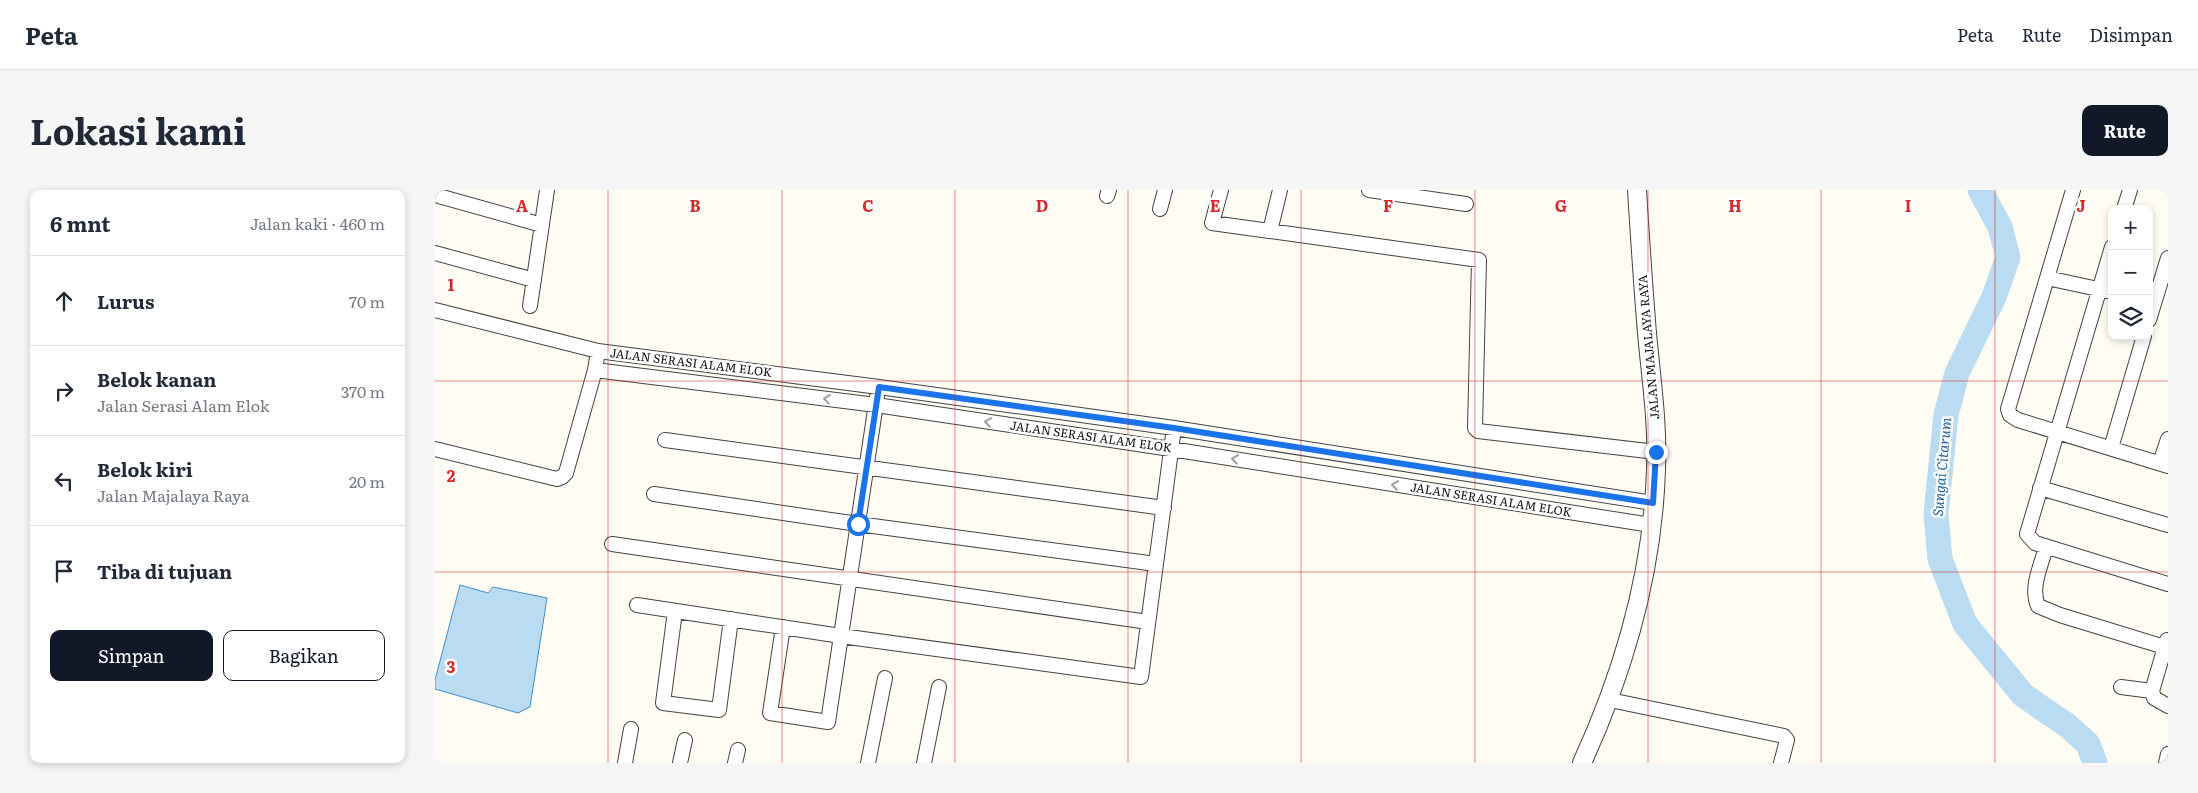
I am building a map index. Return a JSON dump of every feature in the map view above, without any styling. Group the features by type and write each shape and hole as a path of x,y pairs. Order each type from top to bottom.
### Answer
{"street":[{"path":"530,306 547,190"},
{"path":"1160,209 1165,190"},
{"path":"1221,190 1212,223 1479,260 1476,430 1656,452"},
{"path":"1270,231 1280,190"},
{"path":"1369,190 1450,196 1466,204"},
{"name":"JALAN MAJALAYA RAYA","path":"1583,763 1610,700 1643,588 1651,525 1656,452 1637,190"},
{"path":"2073,190 2008,409 2010,415 2019,420 2164,465 2168,438"},
{"path":"2125,205 2130,190"},
{"path":"435,195 542,225"},
{"path":"2112,250 2105,291 2056,432 2027,534 2035,543 2046,547 2168,584"},
{"path":"435,253 534,280"},
{"path":"2157,303 2168,258"},
{"path":"2047,278 2105,291"},
{"path":"435,310 598,351"},
{"path":"2111,448 2143,340"},
{"name":"JALAN SERASI ALAM ELOK","path":"1651,525 1171,449 876,406 595,370 598,351 879,387 1174,428 1653,503"},
{"path":"435,449 557,479 562,477 566,473 595,370"},
{"path":"783,627 771,713 828,722 879,387"},
{"path":"637,605 841,636 1141,677 1174,428"},
{"path":"665,440 1164,508"},
{"path":"2040,488 2168,525"},
{"path":"654,494 858,524 1156,564"},
{"path":"1594,517 1598,495"},
{"path":"612,544 1148,622"},
{"path":"2046,547 2035,586 2035,600 2038,606 2060,615 2167,645 2152,691 2154,698 2168,706"},
{"path":"675,611 663,704 719,710 731,619"},
{"path":"868,763 885,678"},
{"path":"924,763 939,687"},
{"path":"2121,687 2152,691"},
{"path":"1610,700 1784,736 1787,740 1781,763"},
{"path":"625,763 631,729"},
{"path":"680,763 685,740"},
{"path":"2166,763 2168,754"}],"water":[{"path":"460,585 488,593 493,587 547,598 530,707 518,713 435,689 435,680"}],"waterway":[{"name":"Sungai Citarum","path":"1980,190 2000,227 2008,257 1994,297 1957,373 1946,415 1936,514 1940,559 1965,624 2023,695 2068,726 2088,744 2095,763"}],"route":[{"path":"858,524 879,387 1174,428 1653,503 1656,452"}]}
